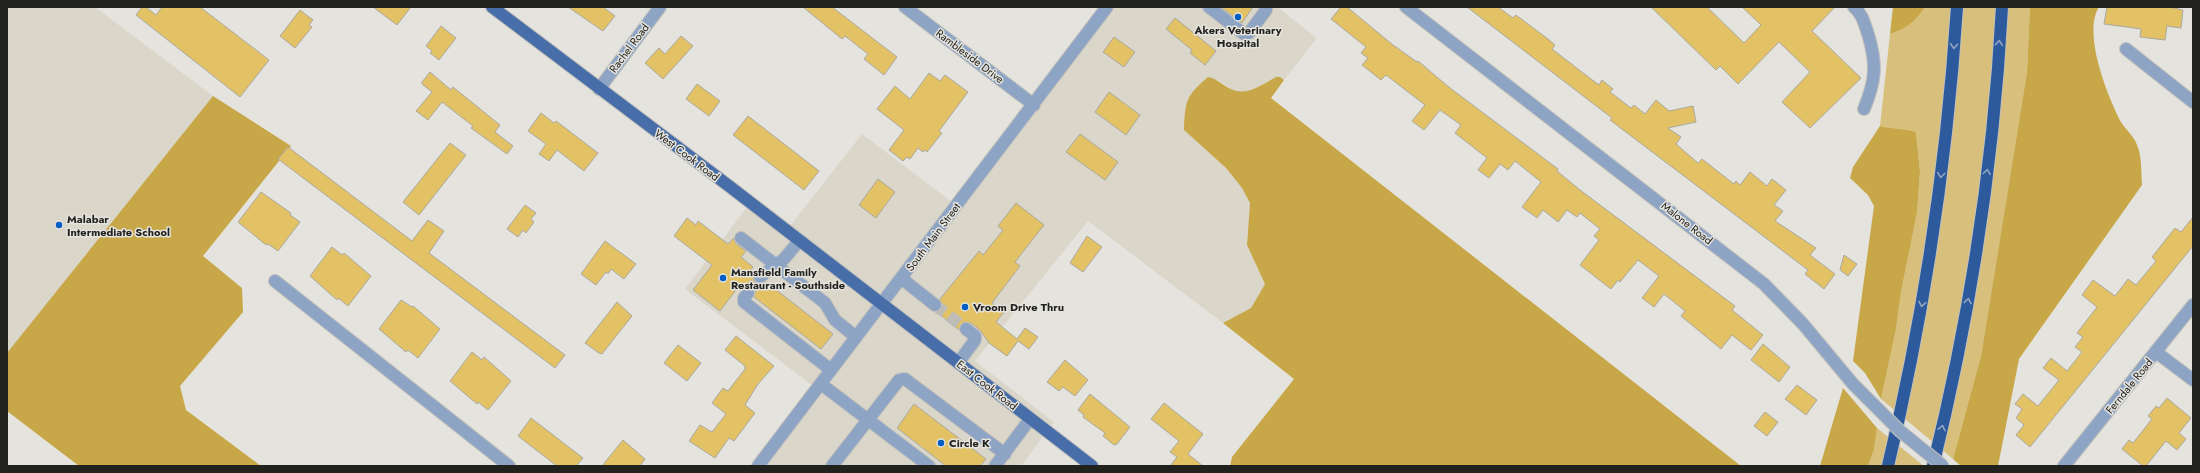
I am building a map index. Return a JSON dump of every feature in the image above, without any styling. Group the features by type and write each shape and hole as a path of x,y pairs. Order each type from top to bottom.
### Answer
{"highway":[{"path":"1888,466 1905,393 1927,273 1950,96 1957,7"},
{"path":"1933,466 1956,367 1980,223 1988,161 2002,7"}],"main road":[{"name":"West Cook Road","path":"492,7 882,304"},
{"name":"East Cook Road","path":"882,304 1092,466"}],"street":[{"name":"Rachel Road","path":"599,89 660,7"},
{"name":"Rambleside Drive","path":"905,7 1034,105"},
{"name":"South Main Street","path":"758,466 1034,105 1107,7"},
{"path":"1209,7 1244,34 1249,33 1266,10 1266,7"},
{"name":"Malone Road","path":"1406,7 1764,284 1803,324 1853,384 1900,431 1944,466"},
{"path":"1861,9 1874,57 1875,73 1871,91 1864,109"},
{"path":"2126,49 2193,102"},
{"path":"741,238 825,303 835,320 856,337"},
{"path":"760,277 784,259 799,241"},
{"path":"901,278 935,305"},
{"path":"275,281 509,466"},
{"path":"748,293 744,298 744,302 831,370"},
{"name":"Ferndale Road","path":"2064,466 2193,305"},
{"path":"958,363 975,340 975,336 966,329"},
{"path":"2156,352 2193,380"},
{"path":"832,466 899,380 905,379 1004,454"},
{"path":"821,384 929,466"},
{"path":"995,466 1030,419"}],"shaded area":[{"name":"Malabar Intermediate School","path":"7,7 95,7 213,96 7,353"},
{"path":"1100,7 1277,7 1317,38 1284,80 1280,77 1276,77 1249,92 1235,92 1217,79 1184,130 1226,168 1242,188 1250,203 1247,245 1265,284 1251,308 1223,323 1088,221 975,361 1054,422 1021,466 758,466 817,389 685,289 750,203 786,231 862,134 952,202"},
{"path":"1893,7 1925,7 1910,24 1901,30 1890,34"},
{"path":"1925,7 2030,7 2027,72 1981,356 1953,459 1881,399 1896,329 1901,292 1917,213 1920,172 1916,132 1880,126 1890,34 1901,30 1910,24"},
{"path":"2030,7 2099,7 2095,18 2093,32 2099,65 2110,97 2121,122 2136,142 2139,149 2142,185 2019,359 1998,466 1961,466 1953,459 1981,356 2027,72"},
{"path":"1208,77 1234,90 1246,91 1252,90 1276,77 1280,77 1284,80 1271,98 1741,466 1230,466 1232,457 1294,379 1223,323 1251,308 1265,284 1247,245 1250,203 1242,188 1226,168 1184,130 1185,112 1188,100 1195,89"},
{"path":"213,96 291,146 203,256 242,288 243,312 180,386 186,410 261,466 79,466 7,411 7,353"},
{"path":"1880,126 1916,132 1920,172 1917,213 1901,292 1896,329 1881,399 1865,373 1853,361 1874,206 1868,195 1850,178 1853,167"},
{"path":"1843,388 1877,428 1874,450 1868,466 1820,466"},
{"path":"1877,428 1924,466 1868,466 1874,450"}],"building":[{"path":"142,7 146,7 156,15 162,7 200,7 269,60 240,97 136,15"},
{"path":"373,7 411,7 397,25"},
{"path":"568,7 603,7 615,16 603,31"},
{"path":"803,7 832,7 897,57 884,75 864,59 868,54 845,36 842,39"},
{"path":"1221,7 1253,7 1242,23"},
{"path":"1341,7 1347,7 1393,45 1417,62 1418,61 1450,88 1558,169 1557,171 1580,190 1735,306 1732,310 1763,335 1751,350 1732,335 1721,349 1681,316 1685,311 1664,294 1654,307 1642,298 1659,276 1638,260 1620,282 1618,280 1611,289 1580,265 1599,240 1594,236 1600,229 1580,213 1577,217 1567,210 1558,222 1543,210 1537,218 1522,207 1541,182 1515,161 1508,170 1500,164 1489,178 1478,170 1487,158 1455,133 1461,125 1440,110 1424,130 1412,121 1425,105 1386,75 1381,80 1362,65 1368,58 1361,53 1366,47 1331,19"},
{"path":"1467,7 1498,7 1513,18 1516,15 1555,45 1552,49 1599,85 1602,80 1613,89 1610,92 1631,108 1634,105 1645,114 1656,100 1669,111 1693,106 1696,122 1668,128 1681,137 1676,144 1698,163 1702,159 1734,184 1736,181 1740,185 1750,172 1767,186 1772,179 1786,190 1774,205 1783,211 1775,221 1816,248 1810,255 1835,274 1824,289 1805,274 1808,270 1610,120 1612,118"},
{"path":"1651,7 1707,7 1744,43 1761,25 1742,7 1835,7 1812,31 1861,78 1810,128 1782,102 1810,72 1779,42 1738,84 1720,66 1716,70"},
{"path":"2107,7 2170,7 2183,10 2181,28 2167,26 2165,40 2140,37 2141,29 2104,24"},
{"path":"300,10 313,20 309,25 312,27 295,48 280,36"},
{"path":"1175,18 1216,51 1205,65 1190,53 1192,50 1166,29"},
{"path":"441,26 456,38 439,60 430,53 432,51 426,46"},
{"path":"681,36 693,46 663,79 645,63 659,48 665,54"},
{"path":"1114,37 1135,52 1124,67 1103,52"},
{"path":"430,72 451,90 453,87 500,125 495,132 513,146 507,154 471,128 473,126 442,102 428,120 416,111 432,92 422,84"},
{"path":"929,73 940,81 945,75 968,92 939,131 942,133 927,152 925,150 923,152 918,148 910,159 907,157 903,161 889,150 904,130 877,109 895,86 910,99"},
{"path":"697,84 720,101 709,116 686,99"},
{"path":"1109,92 1140,115 1126,135 1095,112"},
{"path":"541,113 554,123 556,121 598,153 584,171 557,150 549,161 539,154 546,144 528,131"},
{"path":"748,116 819,171 804,190 733,135"},
{"path":"1080,134 1118,162 1105,180 1066,152"},
{"path":"450,143 466,155 419,215 403,202"},
{"path":"288,147 412,241 428,220 444,231 429,253 565,355 555,368 278,159"},
{"path":"878,179 895,192 876,218 859,205"},
{"path":"261,192 291,213 290,215 300,222 278,251 268,244 266,245 238,222"},
{"path":"1016,203 1044,225 1015,262 1020,266 992,303 1004,312 996,322 1017,339 1025,328 1038,337 1029,349 1018,341 1007,356 989,343 980,330 971,323 963,322 959,330 937,312 942,306 940,299 979,251 983,255 1003,230 998,226"},
{"path":"525,205 536,213 531,219 534,222 526,233 523,230 518,237 507,229"},
{"path":"2193,217 2193,246 2030,447 2016,435 2024,425 2016,418 2022,409 2015,404 2023,394 2038,406 2059,380 2043,368 2051,358 2067,371 2082,352 2075,347 2083,337 2077,333 2097,307 2082,295 2093,280 2115,296 2128,279 2136,285 2156,261 2152,257 2175,228 2181,232"},
{"path":"687,218 696,225 698,221 728,244 734,238 736,244 746,251 741,257 753,267 751,270 754,272 754,282 761,284 766,282 833,334 821,349 754,297 755,291 752,287 746,286 742,288 739,286 720,311 693,290 712,265 674,236"},
{"path":"1087,236 1102,247 1083,272 1070,263"},
{"path":"605,241 636,264 624,279 611,269 608,274 606,272 596,285 581,274"},
{"path":"332,247 342,255 344,253 371,276 348,306 338,298 337,300 310,276"},
{"path":"1844,255 1857,264 1848,276 1840,270"},
{"path":"401,300 412,307 413,306 440,329 418,358 408,350 406,352 379,329"},
{"path":"617,302 632,316 602,354 585,343"},
{"path":"736,336 774,366 758,384 745,405 755,413 734,441 729,438 715,458 689,441 700,425 712,432 726,414 712,403 723,388 728,391 745,369 745,366 725,350"},
{"path":"1763,344 1790,367 1779,382 1751,360"},
{"path":"678,345 701,363 687,381 664,363"},
{"path":"472,352 482,360 484,357 511,381 488,410 478,402 477,404 450,381"},
{"path":"1065,360 1088,380 1075,396 1063,387 1059,391 1047,382"},
{"path":"1797,385 1817,400 1806,415 1785,399"},
{"path":"1090,394 1130,427 1117,444 1114,445 1103,436 1105,433 1083,417 1084,415 1078,410"},
{"path":"2167,398 2191,418 2179,433 2186,439 2177,450 2166,441 2146,466 2143,466 2122,449 2129,440 2133,443 2152,419 2148,416 2156,406 2159,408"},
{"path":"1164,403 1203,434 1188,454 1203,466 1170,466 1177,457 1170,452 1179,441 1151,419"},
{"name":"Circle K","path":"914,404 986,459 980,466 946,466 897,428"},
{"path":"1765,412 1778,422 1767,436 1754,426"},
{"path":"531,418 583,458 576,466 557,466 518,436"},
{"path":"623,440 645,459 640,466 602,466"}],"tunnel":[{"path":"748,293 760,277"},
{"path":"935,305 966,329"}],"place":[{"name":"Akers Veterinary Hospital","path":"1238,17"},
{"name":"Malabar Intermediate School","path":"59,225"},
{"name":"Mansfield Family Restaurant - Southside","path":"723,278"},
{"name":"Vroom Drive Thru","path":"965,307"},
{"name":"Circle K","path":"941,443"}]}
